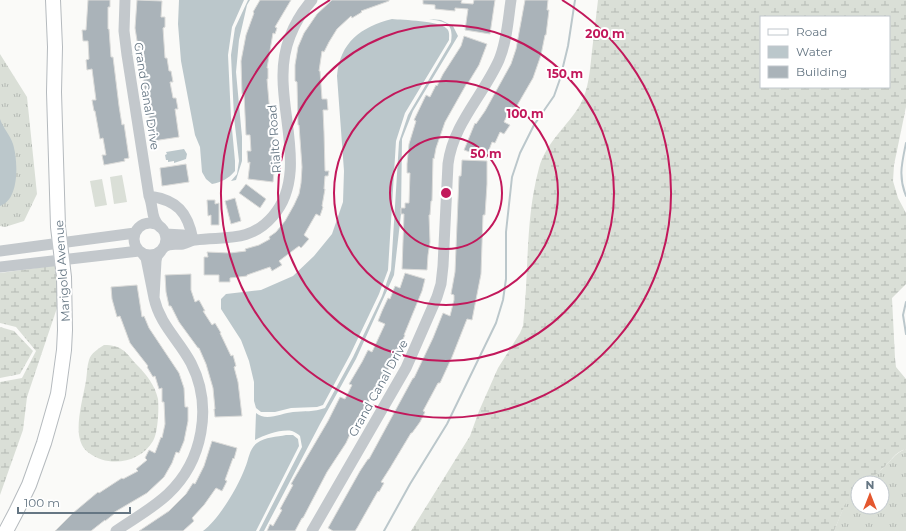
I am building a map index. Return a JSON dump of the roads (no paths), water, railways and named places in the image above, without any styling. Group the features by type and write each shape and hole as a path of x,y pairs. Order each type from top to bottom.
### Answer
{"main road":[{"name":"Marigold Avenue","path":"6,531 20,506 44,444 58,394 65,330 63,259 58,227 53,0"}],"street":[{"name":"Grand Canal Drive","path":"125,0 124,32 149,196 155,222 163,231"},
{"name":"Rialto Road","path":"162,249 169,244 184,244 193,240 233,238 250,233 264,225 271,218 284,198 289,185 290,170 283,81 284,58 294,27 312,0"},
{"name":"Grand Canal Drive","path":"312,531 406,368 437,298 442,271 448,164 451,147 457,132 499,59 505,41 511,0"},
{"path":"149,196 162,198 181,209 191,229 193,240"},
{"name":"Grand Canal Drive","path":"138,230 143,221 146,203 149,196"},
{"path":"0,251 138,230 151,224 163,231 166,240 156,258 154,298"},
{"path":"116,531 159,502 179,482 189,468 195,454 202,425 202,397 194,369 187,356 160,317 154,298 147,261 145,256 134,243 138,230"},
{"name":"Rialto Road","path":"163,231 183,235 193,240"},
{"path":"0,267 63,259 141,252 150,255 158,253 162,249"}],"water":[{"path":"179,0 244,0 232,27 228,55 235,171 225,180 212,184 206,179 202,172 200,147 195,135 181,61 178,24"},
{"path":"248,0 250,0 247,5 239,40 236,72 242,137 242,161 236,180 231,181 237,174 239,161 234,117 231,55 235,28"},
{"path":"392,19 420,21 442,26 449,32 449,40 405,113 396,141 388,270 379,294 350,355 323,405 317,407 291,408 275,412 261,412 256,408 254,401 254,382 249,361 241,340 221,309 221,299 226,294 261,290 293,276 314,256 332,234 343,202 344,171 337,76 339,64 342,54 354,38 371,26"},
{"path":"429,19 441,20 453,26 458,36 413,111 402,139 401,214 394,275 356,359 264,531 259,531 302,447 300,436 292,431 268,434 255,440 256,413 260,416 269,417 325,408 353,357 382,296 391,270 399,142 408,115 451,42 452,35 450,27 444,22"},
{"path":"0,119 15,151 16,179 11,196 7,202 0,206"},
{"path":"184,149 187,154 186,159 174,163 174,161 168,162 168,160 166,160 166,152"},
{"path":"293,435 298,439 299,446 256,531 203,531 215,519 233,493 242,476 254,445 264,440"}],"waterway":[{"path":"384,531 410,484 447,424 496,323 503,300 506,279 506,232 512,177 520,153 534,125 554,96 568,46 575,0"},
{"path":"906,143 901,176 906,196"},
{"path":"906,302 903,315 906,334"}]}
